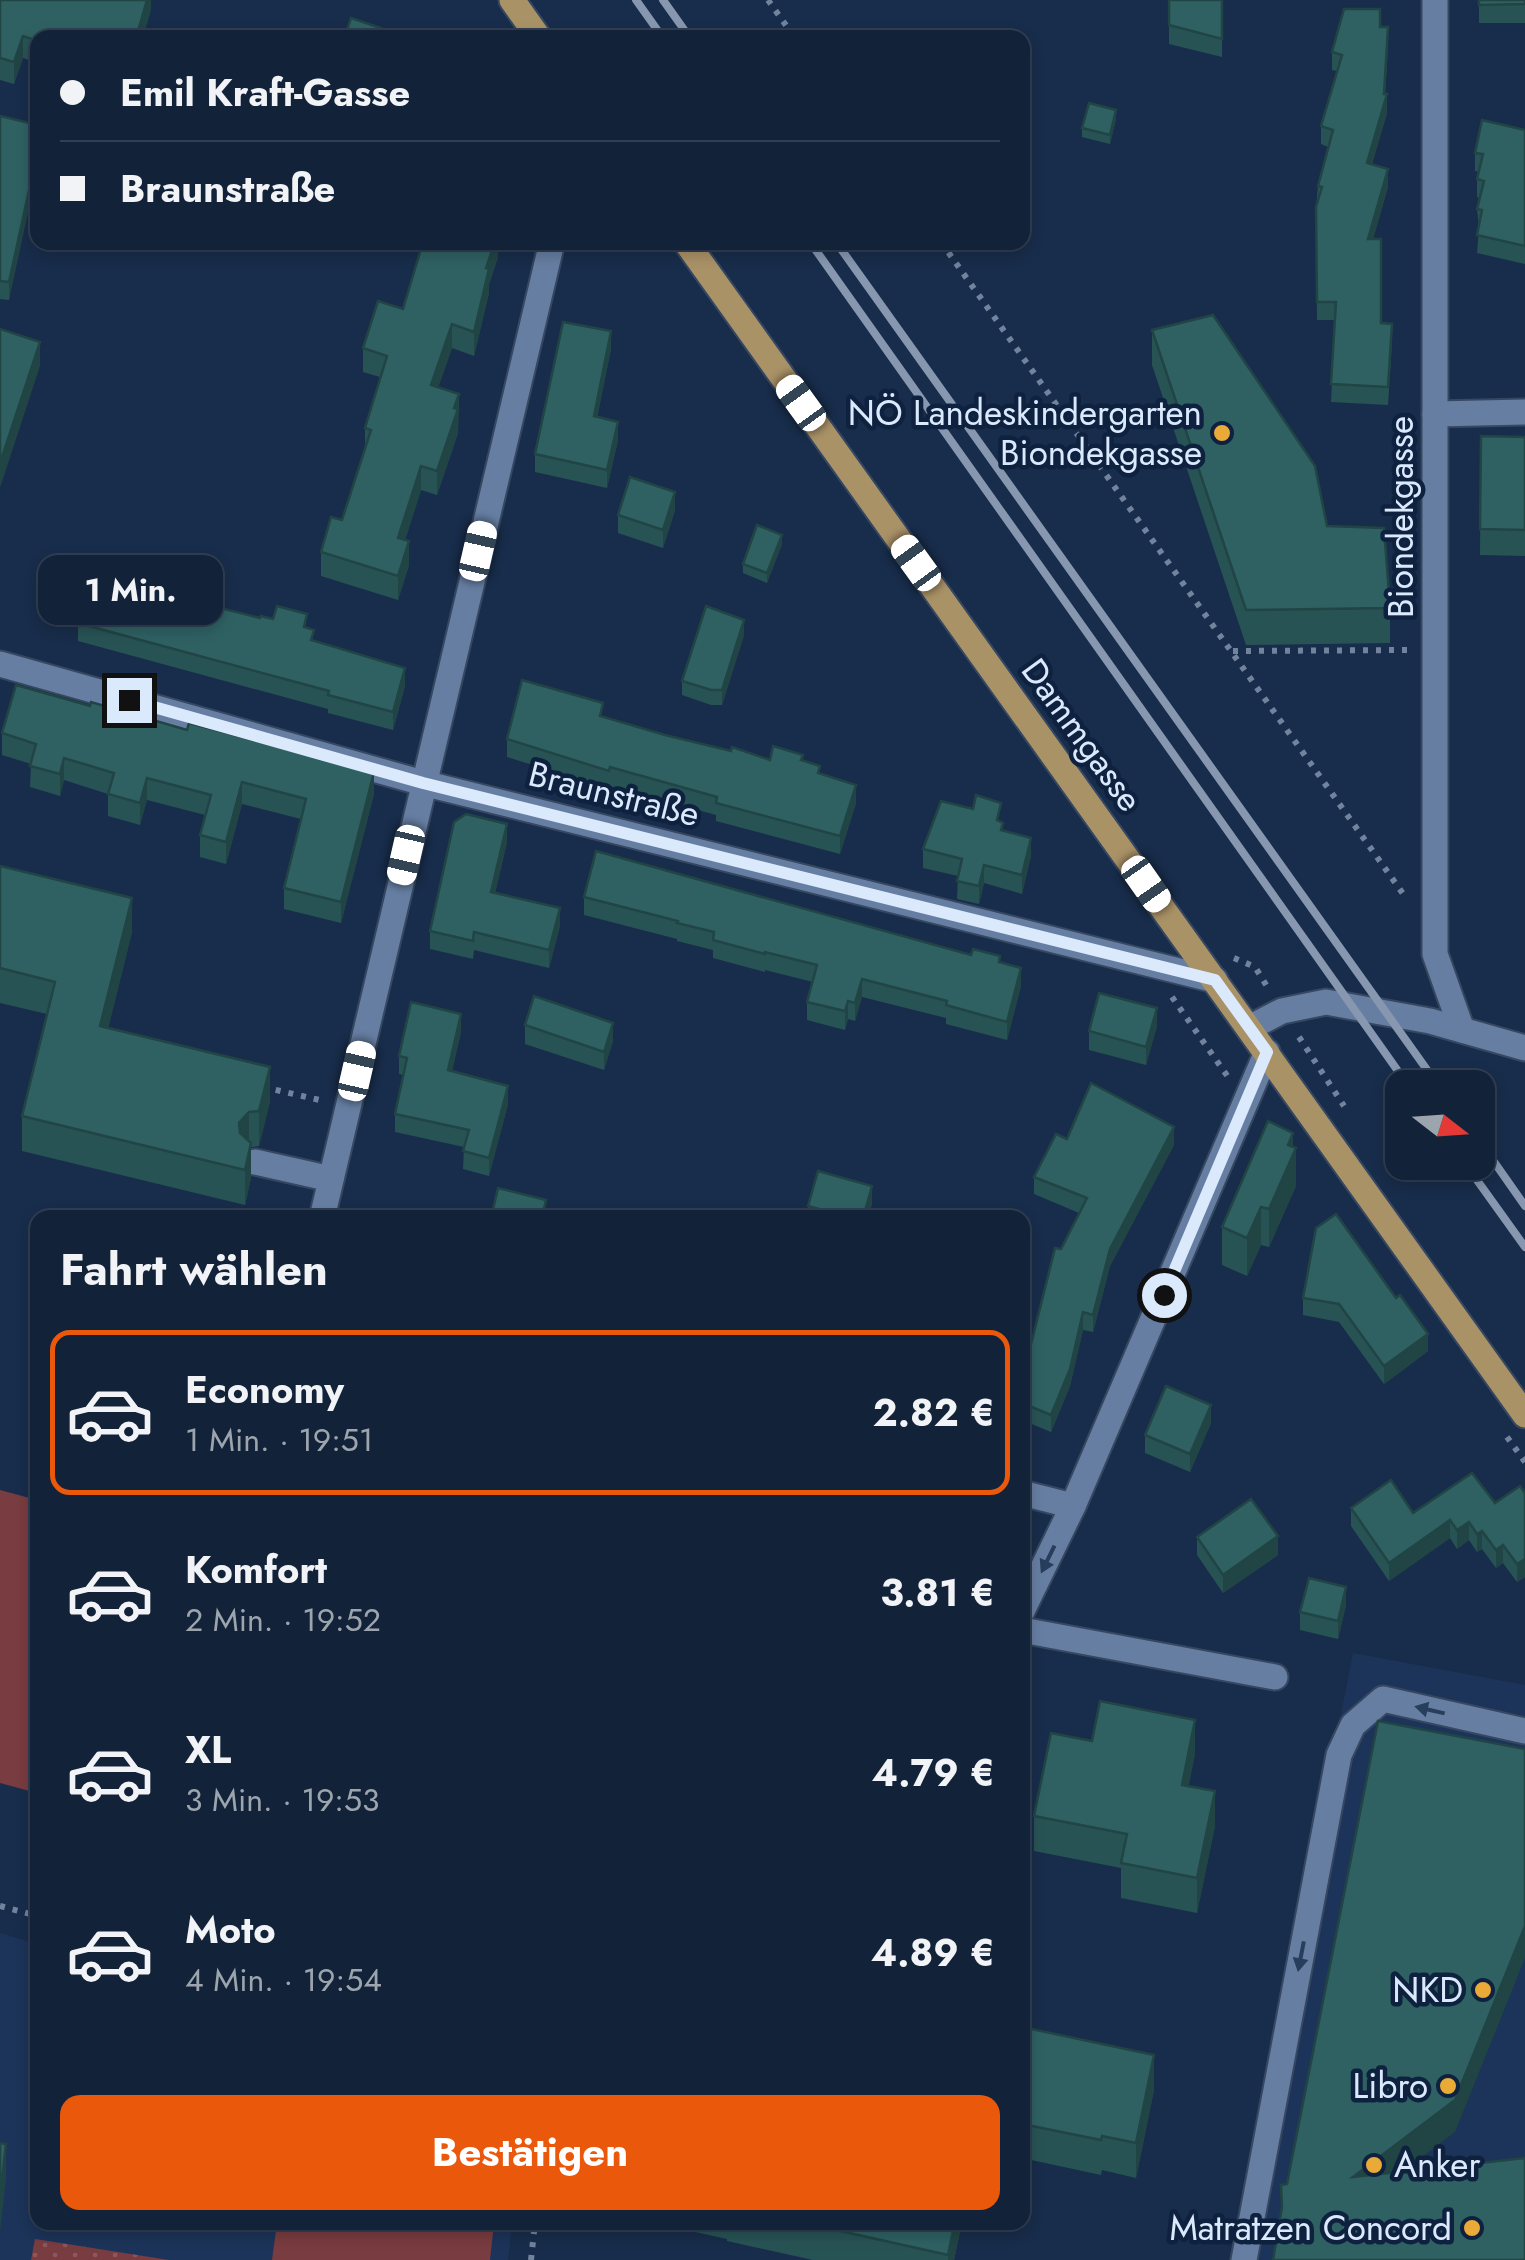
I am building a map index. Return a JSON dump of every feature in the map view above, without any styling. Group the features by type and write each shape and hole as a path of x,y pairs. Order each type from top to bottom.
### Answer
{"main road":[{"path":"512,0 533,30"},
{"name":"Dammgasse","path":"692,250 1525,1415"}],"street":[{"name":"Biondekgasse","path":"1435,0 1435,954 1462,1030"},
{"path":"324,1210 550,250"},
{"path":"1435,414 1525,412"},
{"name":"Braunstraße","path":"0,664 423,783 1215,980"},
{"path":"1250,1028 1282,1011 1326,1002 1462,1030 1525,1048"},
{"path":"1030,1595 1073,1506 1267,1052"},
{"path":"255,1162 331,1179"},
{"path":"1030,1496 1073,1506"},
{"path":"1030,1632 1275,1678"},
{"path":"1244,2260 1339,1755 1353,1724 1383,1700 1525,1731"}],"path":[{"path":"768,0 789,30"},
{"path":"947,250 1406,898 1410,913"},
{"path":"1232,652 1436,649"},
{"path":"252,1084 349,1107"},
{"path":"0,1906 30,1914"},
{"path":"1421,2148 1444,2124"},
{"path":"1435,2137 1446,2187"},
{"path":"531,2260 534,2230"}],"shaded area":[{"path":"0,1490 30,1498 30,1791 0,1783"},
{"path":"1353,1653 1525,1685 1525,2260 1234,2260"},
{"path":"0,1933 30,1942 30,2230 511,2230 508,2260 0,2260"},
{"path":"276,2230 493,2230 490,2260 272,2260"},
{"path":"35,2239 169,2260 31,2260"}],"building":[{"path":"0,0 147,0 138,30 30,30 30,38 23,36 14,62 0,58"},
{"path":"1169,0 1222,0 1222,39 1169,25"},
{"path":"1479,0 1525,0 1525,4 1479,5"},
{"path":"1344,9 1380,9 1380,27 1388,27 1387,94 1367,163 1388,169 1368,239 1381,239 1381,323 1392,324 1388,387 1331,384 1336,302 1317,302 1316,207 1333,130 1321,126 1342,55 1332,52"},
{"path":"351,18 381,28 380,30 347,30"},
{"path":"1089,103 1116,110 1110,135 1082,128"},
{"path":"0,116 30,123 30,186 9,282 0,281"},
{"path":"1482,120 1525,130 1525,246 1477,235 1482,210 1477,209 1484,181 1477,179 1483,154 1475,153"},
{"path":"421,250 492,250 474,332 452,324 431,385 459,394 454,408 458,409 437,471 421,466 398,538 409,541 398,576 321,552 331,517 342,520 371,430 365,428 387,356 363,348 378,301 403,309"},
{"name":"NÖ Landeskindergarten Biondekgasse","path":"1213,315 1315,466 1327,526 1384,528 1390,608 1246,610 1152,330"},
{"path":"563,322 611,331 594,416 618,422 607,470 535,454"},
{"path":"0,329 40,342 0,463"},
{"path":"1481,436 1525,437 1525,530 1480,529"},
{"path":"630,477 675,492 663,530 618,515"},
{"path":"757,525 782,535 767,573 743,564"},
{"path":"91,575 260,618 273,619 277,606 307,614 304,627 314,630 311,640 405,668 393,712 78,623"},
{"path":"706,606 744,620 722,690 682,681"},
{"path":"522,680 603,703 600,716 665,735 731,751 732,747 770,760 773,746 803,755 801,760 820,766 818,773 856,785 840,836 716,803 717,797 610,767 609,771 507,739"},
{"path":"16,685 187,730 189,723 374,772 341,902 284,888 306,799 242,782 226,842 200,835 211,795 147,778 140,803 108,794 114,773 64,758 60,774 30,766 36,744 2,733"},
{"path":"976,795 1001,803 997,820 1003,823 1001,830 1031,838 1022,875 984,865 979,886 957,881 962,859 923,849 941,801 973,809"},
{"path":"466,814 507,824 491,892 560,908 549,950 474,932 473,941 430,931 454,822"},
{"path":"596,851 971,955 973,949 1000,956 999,962 1021,968 1007,1022 946,1005 947,1001 862,979 855,1003 848,1001 845,1011 807,1002 817,965 713,940 714,932 584,897"},
{"path":"0,866 132,898 100,1026 270,1067 259,1111 249,1112 239,1123 240,1133 251,1143 245,1170 22,1116 55,982 0,968"},
{"path":"1099,993 1157,1008 1146,1047 1089,1031"},
{"path":"534,996 613,1023 604,1052 525,1025"},
{"path":"411,1002 461,1014 448,1070 508,1086 489,1158 463,1151 469,1130 395,1114 407,1058 399,1056"},
{"path":"1091,1083 1174,1127 1110,1249 1093,1315 1083,1312 1070,1369 1051,1415 1030,1406 1030,1348 1055,1248 1061,1249 1087,1198 1034,1177 1056,1134 1067,1139"},
{"path":"1268,1121 1293,1133 1288,1145 1296,1148 1269,1209 1261,1207 1247,1238 1222,1227"},
{"path":"818,1171 872,1186 865,1210 808,1206"},
{"path":"498,1188 546,1200 544,1210 493,1210"},
{"path":"1336,1214 1396,1298 1400,1295 1428,1334 1384,1366 1339,1304 1303,1298 1316,1228"},
{"path":"1166,1386 1211,1405 1190,1454 1145,1435"},
{"path":"1472,1473 1495,1503 1520,1486 1525,1493 1525,1559 1517,1564 1503,1545 1496,1550 1482,1531 1477,1534 1469,1522 1457,1530 1450,1520 1389,1563 1351,1508 1391,1480 1413,1513"},
{"path":"1251,1499 1278,1536 1223,1575 1197,1537"},
{"path":"1309,1578 1346,1587 1338,1621 1300,1612"},
{"path":"1100,1701 1195,1720 1182,1785 1215,1791 1197,1878 1121,1863 1127,1834 1034,1816 1051,1733 1092,1741"},
{"path":"1378,1721 1525,1749 1525,1926 1455,2100 1353,2177 1525,2158 1525,2260 1273,2260 1282,2207 1281,2185 1287,2184"},
{"path":"1030,2029 1154,2055 1136,2143 1102,2136 1101,2140 1030,2126"},
{"path":"0,2143 6,2144 0,2198"},
{"path":"836,2230 953,2230 948,2255"}],"railway":[{"path":"636,0 657,30"},
{"path":"663,0 684,30"},
{"path":"816,250 1397,1070"},
{"path":"842,250 1427,1070"},
{"path":"1495,1163 1525,1206"},
{"path":"1477,1180 1525,1247"}],"place":[{"name":"NÖ Landeskindergarten Biondekgasse","path":"1222,433"},
{"name":"NKD","path":"1483,1990"},
{"name":"Libro","path":"1448,2086"},
{"name":"Anker","path":"1374,2165"},
{"name":"Matratzen Concord","path":"1472,2228"}],"route":[{"path":"129,700 423,783 1215,980 1267,1052 1164,1295"}]}
